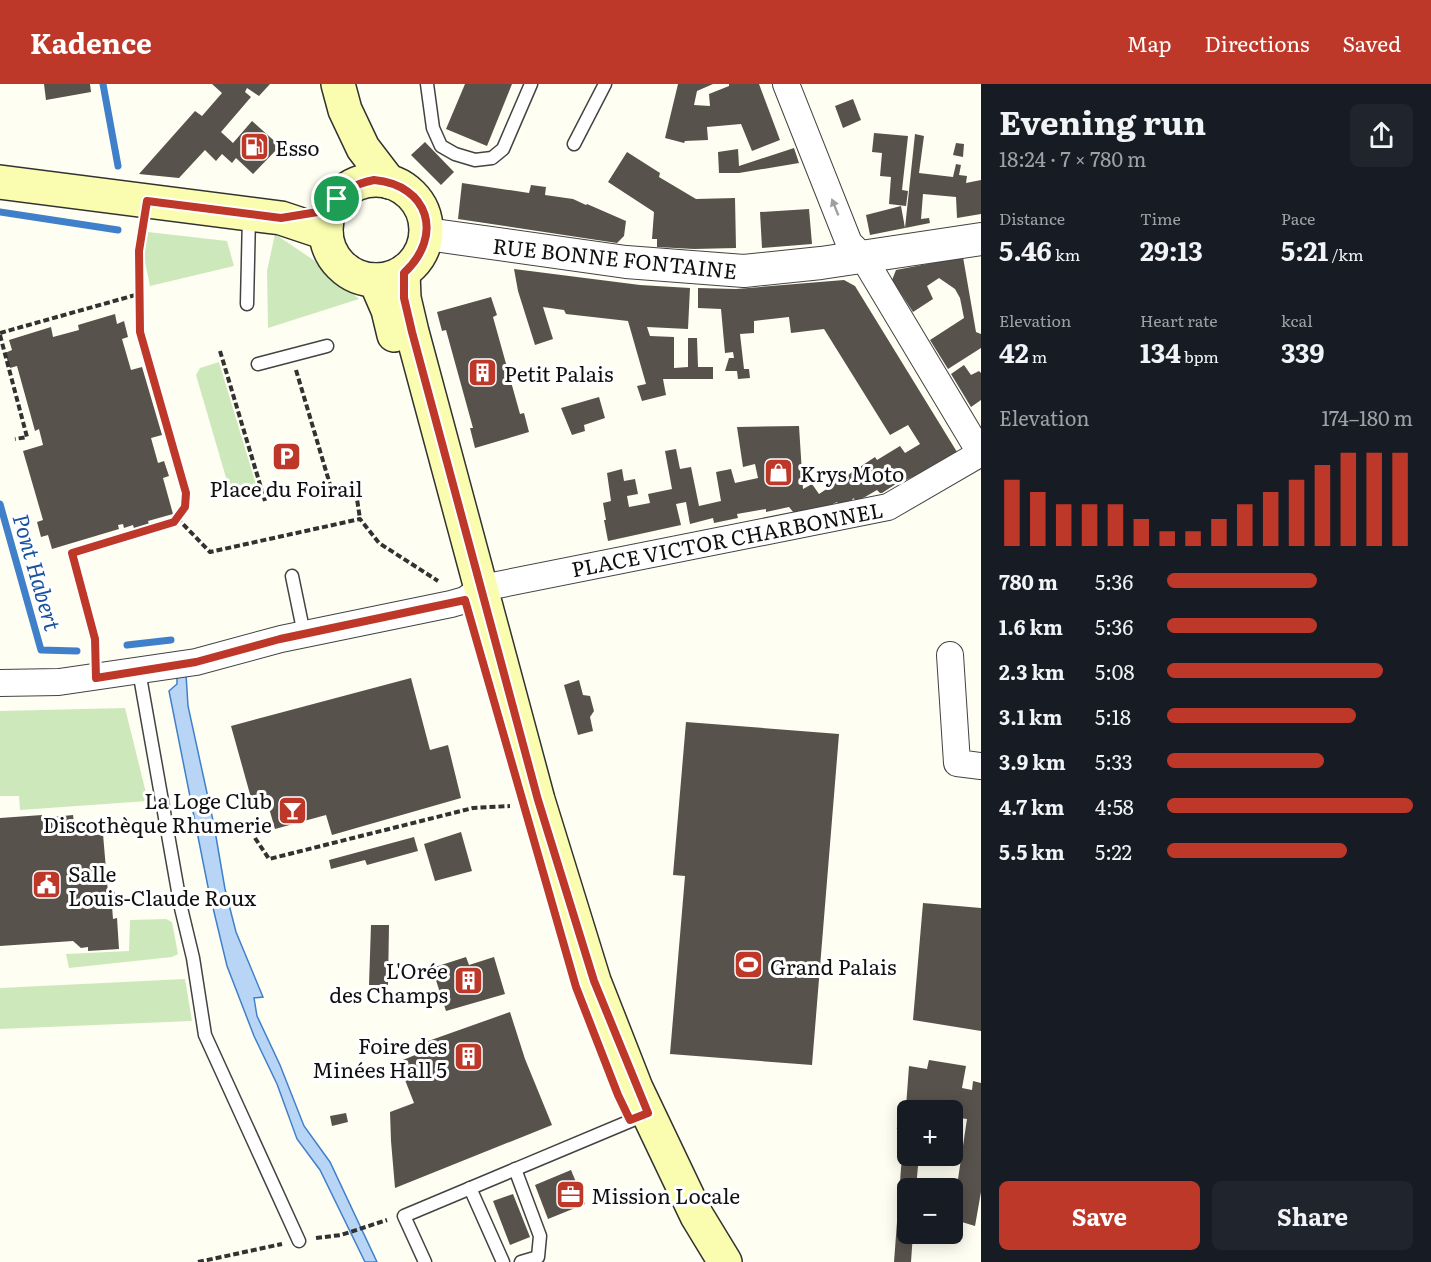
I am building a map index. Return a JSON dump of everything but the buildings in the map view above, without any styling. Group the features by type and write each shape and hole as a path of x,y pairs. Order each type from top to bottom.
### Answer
{"main road":[{"path":"342,91 363,147 389,182"},
{"path":"0,182 265,217 334,211 366,182 389,182 402,187 413,196 426,220 427,234 423,249 415,262 389,276 354,274 337,261 330,248 334,211 342,91"},
{"path":"389,276 388,310 594,981 639,1117 700,1262"},
{"path":"474,594 523,805 576,987 618,1095 639,1117 725,1262"}],"street":[{"path":"786,84 849,243 863,257 981,454"},
{"name":"RUE BONNE FONTAINE","path":"427,234 626,262 744,271 863,257 981,239"},
{"name":"PLACE VICTOR CHARBONNEL","path":"0,683 59,682 196,662 474,594 888,507 981,454"},
{"path":"950,655 969,765"}],"lane":[{"path":"427,84 433,128 441,146 455,154 475,160 492,158 502,148 531,84"},
{"path":"574,144 605,84"},
{"path":"248,304 265,217"},
{"path":"258,364 327,346"},
{"path":"292,576 304,634"},
{"path":"140,671 205,1035 299,1241"},
{"path":"425,1262 404,1216 639,1117"},
{"path":"514,1169 540,1236 538,1257 521,1262"},
{"path":"470,1188 503,1262"}],"path":[{"path":"96,678 95,639 72,553 174,522 185,507 186,493 140,332 139,251 147,201"},
{"path":"15,440 27,437 0,334 139,294"},
{"path":"220,351 265,501"},
{"path":"291,355 330,488 357,499 360,519 379,543 439,582"},
{"path":"177,519 210,552 360,519"},
{"path":"255,838 269,859 473,808 523,805"},
{"path":"198,1262 299,1241 341,1235 377,1223"}],"green space":[{"path":"148,232 227,241 234,266 150,286 144,257"},
{"path":"275,234 315,261 359,299 268,328 267,271"},
{"path":"219,362 257,488 238,492 229,488 196,375 200,368"},
{"path":"125,708 148,801 20,810 19,796 0,796 0,711"},
{"path":"166,919 172,922 178,954 172,957 69,968 66,954 129,951 130,920"},
{"path":"185,979 192,1021 0,1029 0,988"}],"water":[{"path":"186,674 188,706 214,825 225,889 236,932 263,997 254,998 257,1016 280,1065 304,1126 330,1162 377,1262 365,1262 320,1170 297,1139 277,1084 254,1036 227,966 208,887 169,691 177,684 177,676"}],"waterway":[{"path":"103,84 118,166"},
{"name":"Pont Habert","path":"0,212 118,230"},
{"name":"Pont Habert","path":"0,504 41,650 77,651"},
{"name":"Pont Habert","path":"127,645 171,640"}],"place":[{"name":"Esso","path":"254,146"},
{"name":"Petit Palais","path":"483,372"},
{"name":"Place du Foirail","path":"286,456"},
{"name":"Krys Moto","path":"779,472"},
{"name":"La Loge Club Discothèque Rhumerie","path":"293,811"},
{"name":"Salle Louis-Claude Roux","path":"47,884"},
{"name":"Grand Palais","path":"749,965"},
{"name":"L'Orée des Champs","path":"469,981"},
{"name":"Foire des Minées Hall 5","path":"468,1056"},
{"name":"Mission Locale","path":"570,1194"}],"route":[{"path":"374,180 389,182 402,187 413,196 426,220 427,234 423,249 404,273 404,298 538,800 594,981 648,1113 630,1120 576,987 465,600 280,639 196,662 96,678 95,639 72,553 174,522 185,507 186,493 140,332 139,251 147,201 281,218 330,210 337,199 346,190 359,183 374,180"}]}
